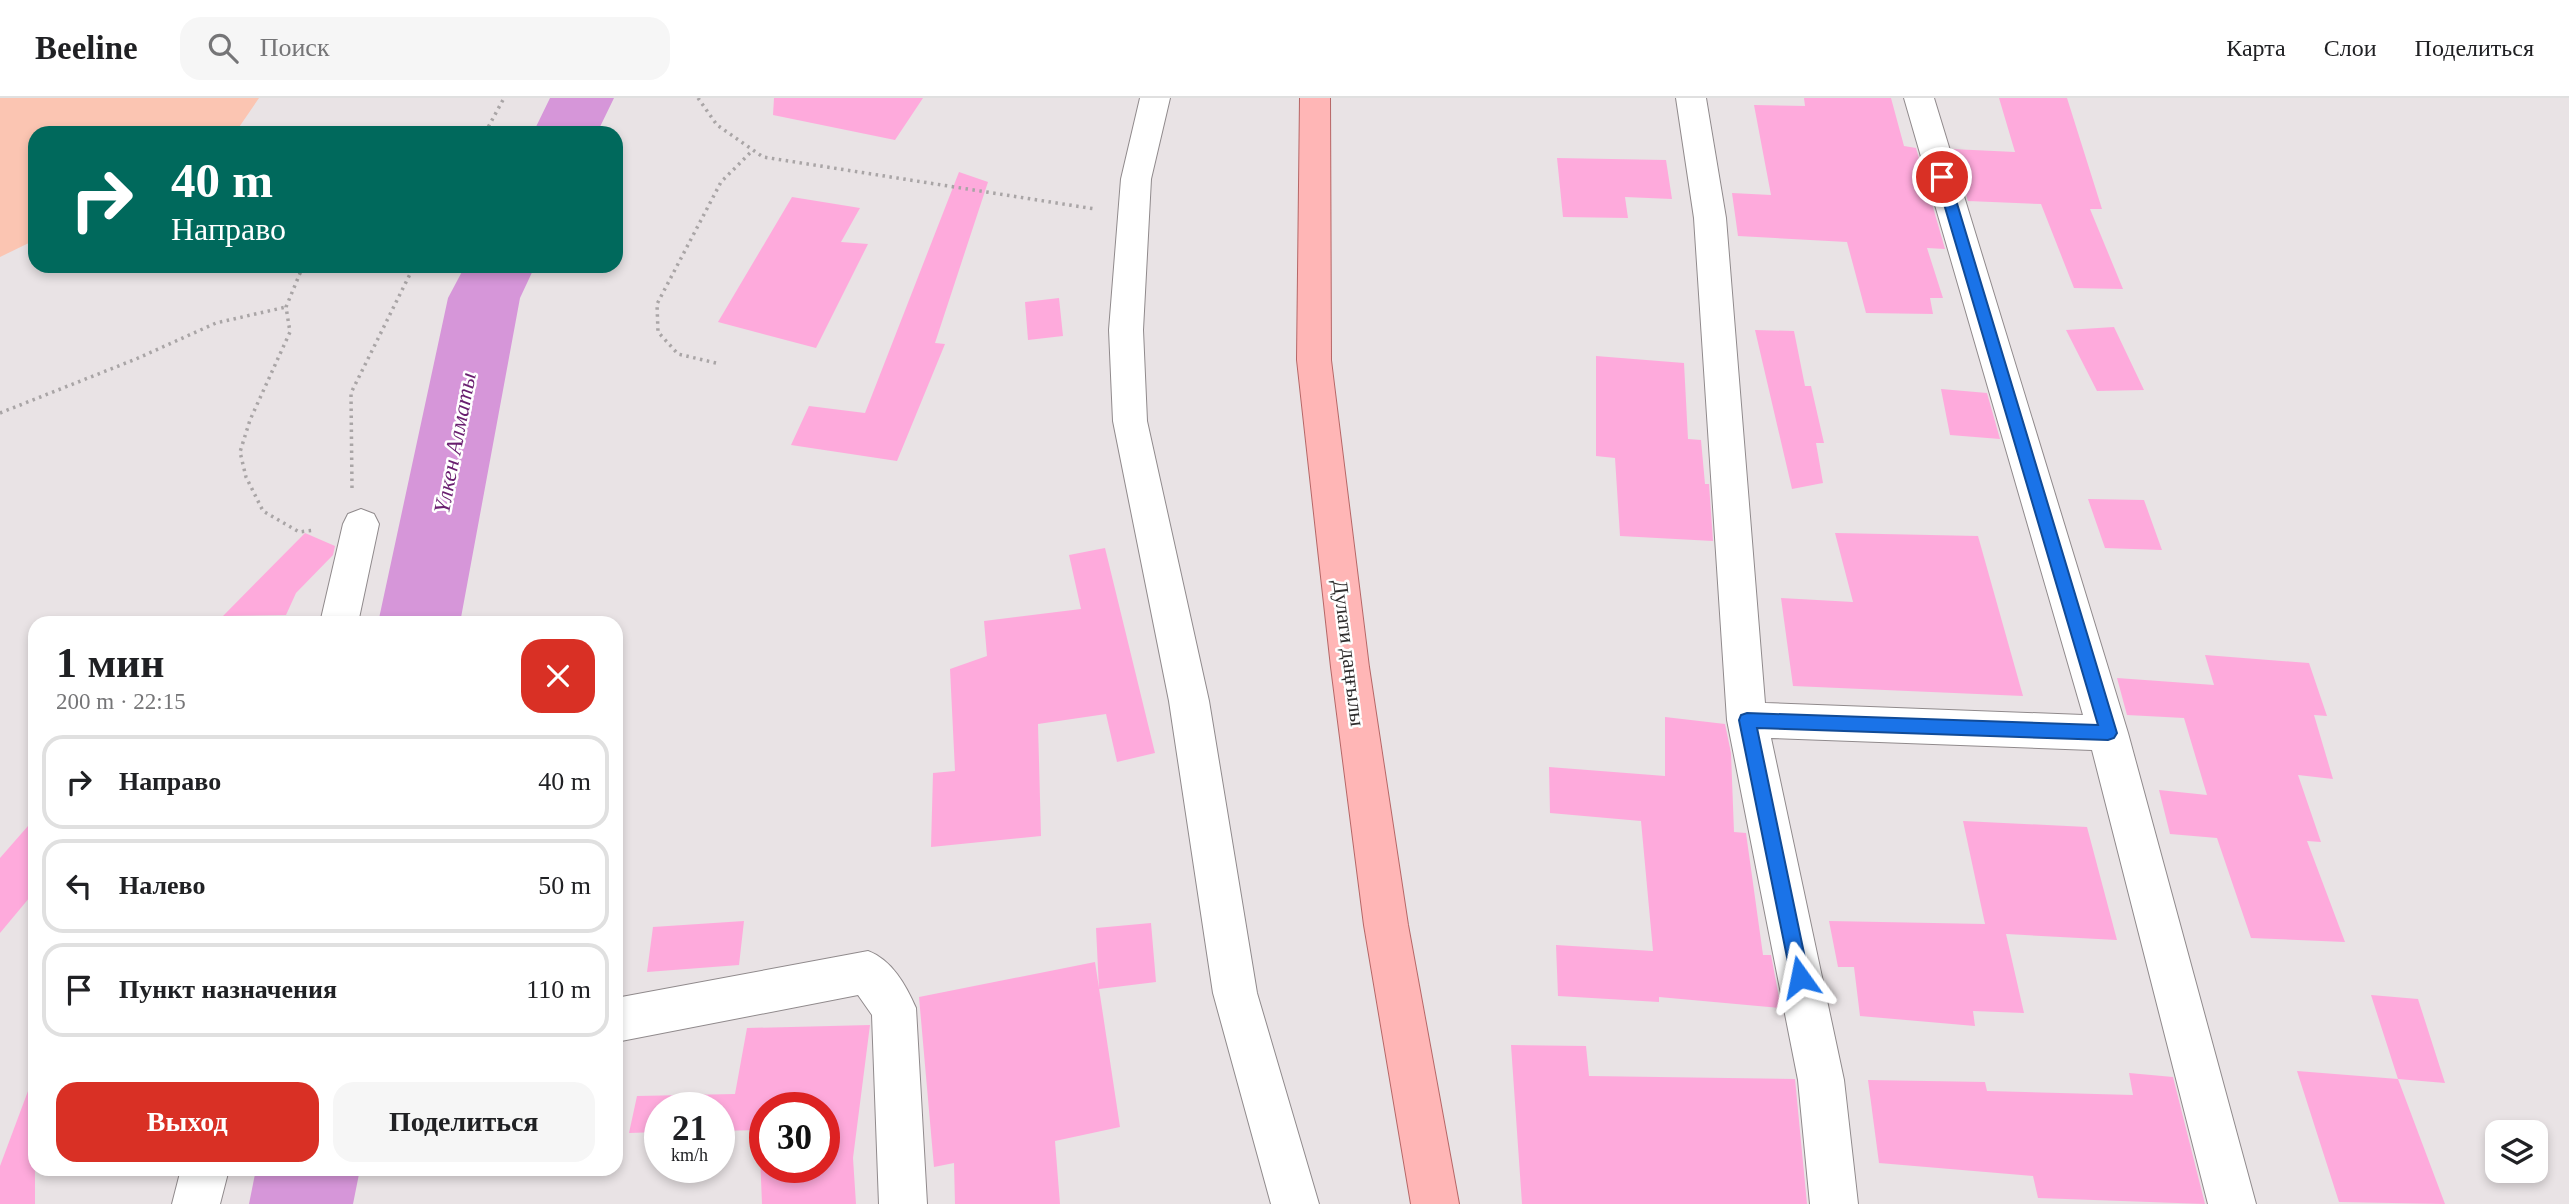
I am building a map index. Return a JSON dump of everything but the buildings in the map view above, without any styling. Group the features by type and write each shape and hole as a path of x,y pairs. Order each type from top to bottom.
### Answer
{"main road":[{"name":"Дулати даңғылы","path":"1315,98 1314,360 1350,667 1386,925 1435,1204"}],"street":[{"path":"1155,98 1136,179 1126,330 1130,421 1189,701 1235,993 1295,1204"},
{"path":"1691,98 1710,218 1747,720 1821,1080 1834,1204"},
{"path":"1919,98 2108,733 2232,1204"},
{"path":"340,616 360,524"},
{"path":"1747,720 2108,733"},
{"path":"623,1019 869,972 894,1009 903,1204"},
{"path":"196,1204 203,1176"}],"path":[{"path":"489,126 504,98"},
{"path":"698,98 717,125 763,157 1134,215"},
{"path":"716,363 678,354 658,332 657,304 721,182 754,150"},
{"path":"300,273 286,307 290,332 250,420 240,452 246,477 263,511 299,532 360,524 350,480 351,393 411,273"},
{"path":"0,413 136,359 216,323 286,307"}],"shaded area":[{"path":"0,98 259,98 240,126 28,126 28,243 0,257"}],"waterway":[{"name":"Үлкен Алматы","path":"568,126 582,98"},
{"name":"Үлкен Алматы","path":"420,616 484,298 496,273"},
{"name":"Үлкен Алматы","path":"301,1204 307,1176"}],"route":[{"path":"1800,977 1747,720 2108,733 1942,177"}]}
